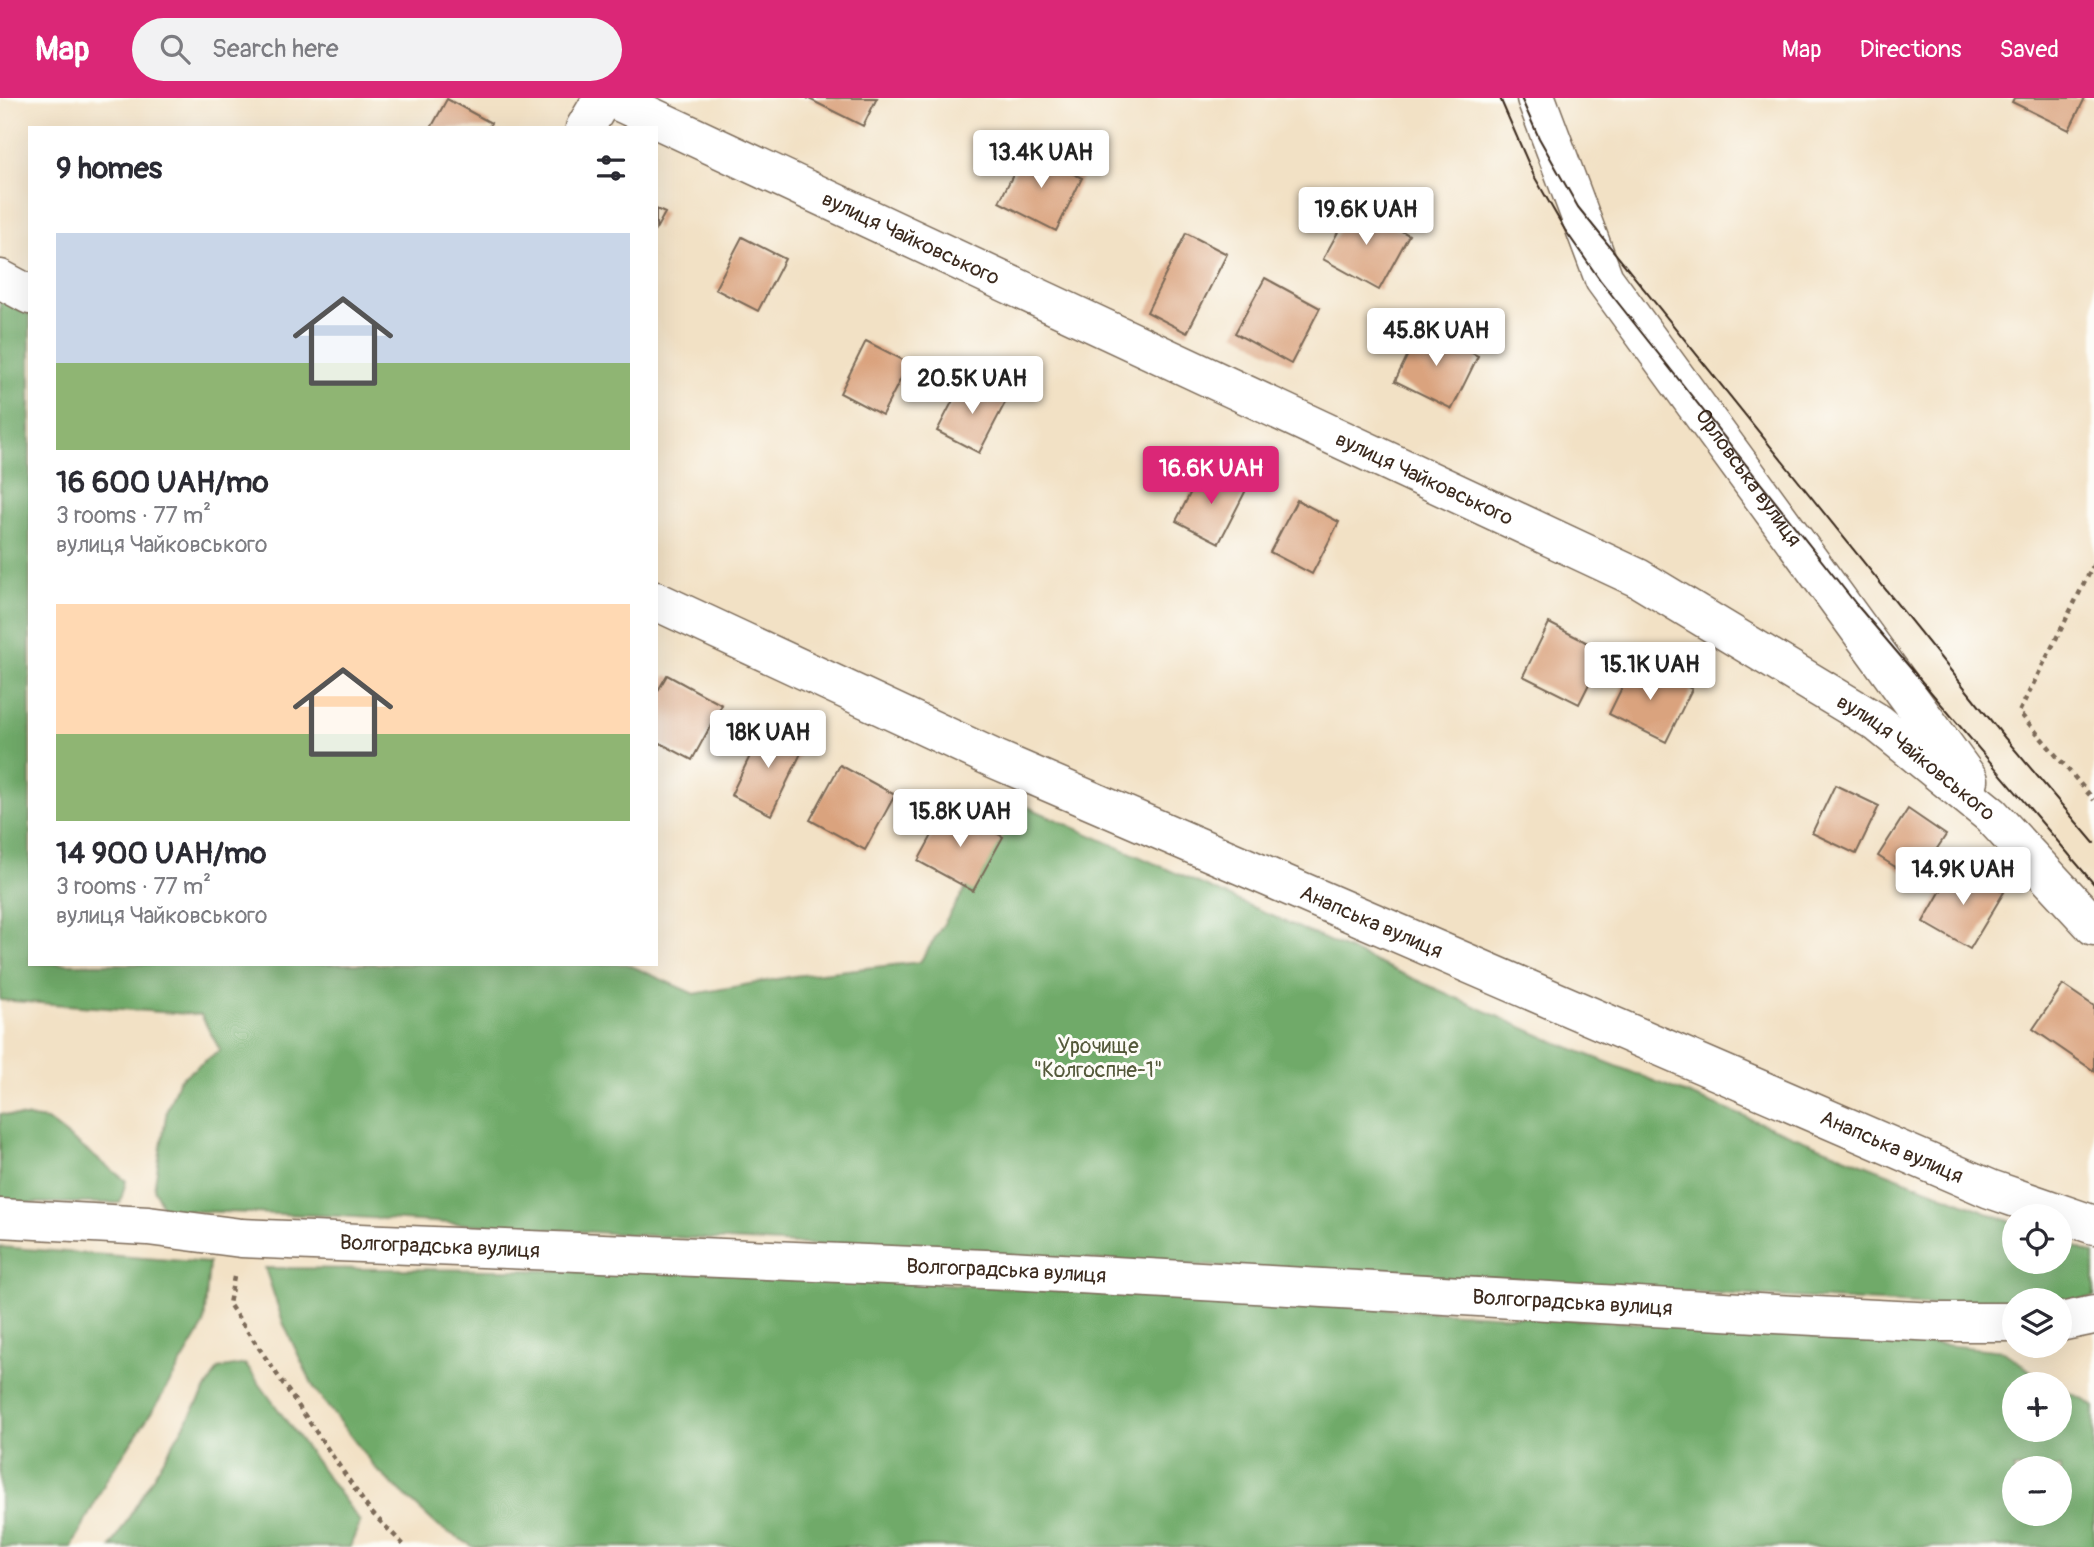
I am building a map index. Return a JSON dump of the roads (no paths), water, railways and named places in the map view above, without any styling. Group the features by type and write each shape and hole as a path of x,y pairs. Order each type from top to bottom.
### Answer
{"street":[{"path":"586,126 603,98"},
{"name":"вулиця Чайковського","path":"611,98 1638,578 1878,723 1992,815 2094,926"},
{"name":"Орловська вулиця","path":"1535,98 1604,279 2007,832"},
{"path":"0,279 28,294"},
{"name":"Анапська вулиця","path":"658,602 995,760 1990,1189 2094,1225"},
{"name":"Волгоградська вулиця","path":"0,1218 148,1226 241,1238 1009,1270 1761,1313 1937,1322 2002,1322"},
{"path":"2072,1320 2094,1315"}],"tram line":[{"path":"1500,98 1534,176 1565,230 1600,280 1856,604 2094,884"},
{"path":"1521,98 1539,138 1578,207 2005,738 2094,843"}],"park label":[{"name":"Урочище \"Колгоспне-1\"","path":"1098,1058"}]}
